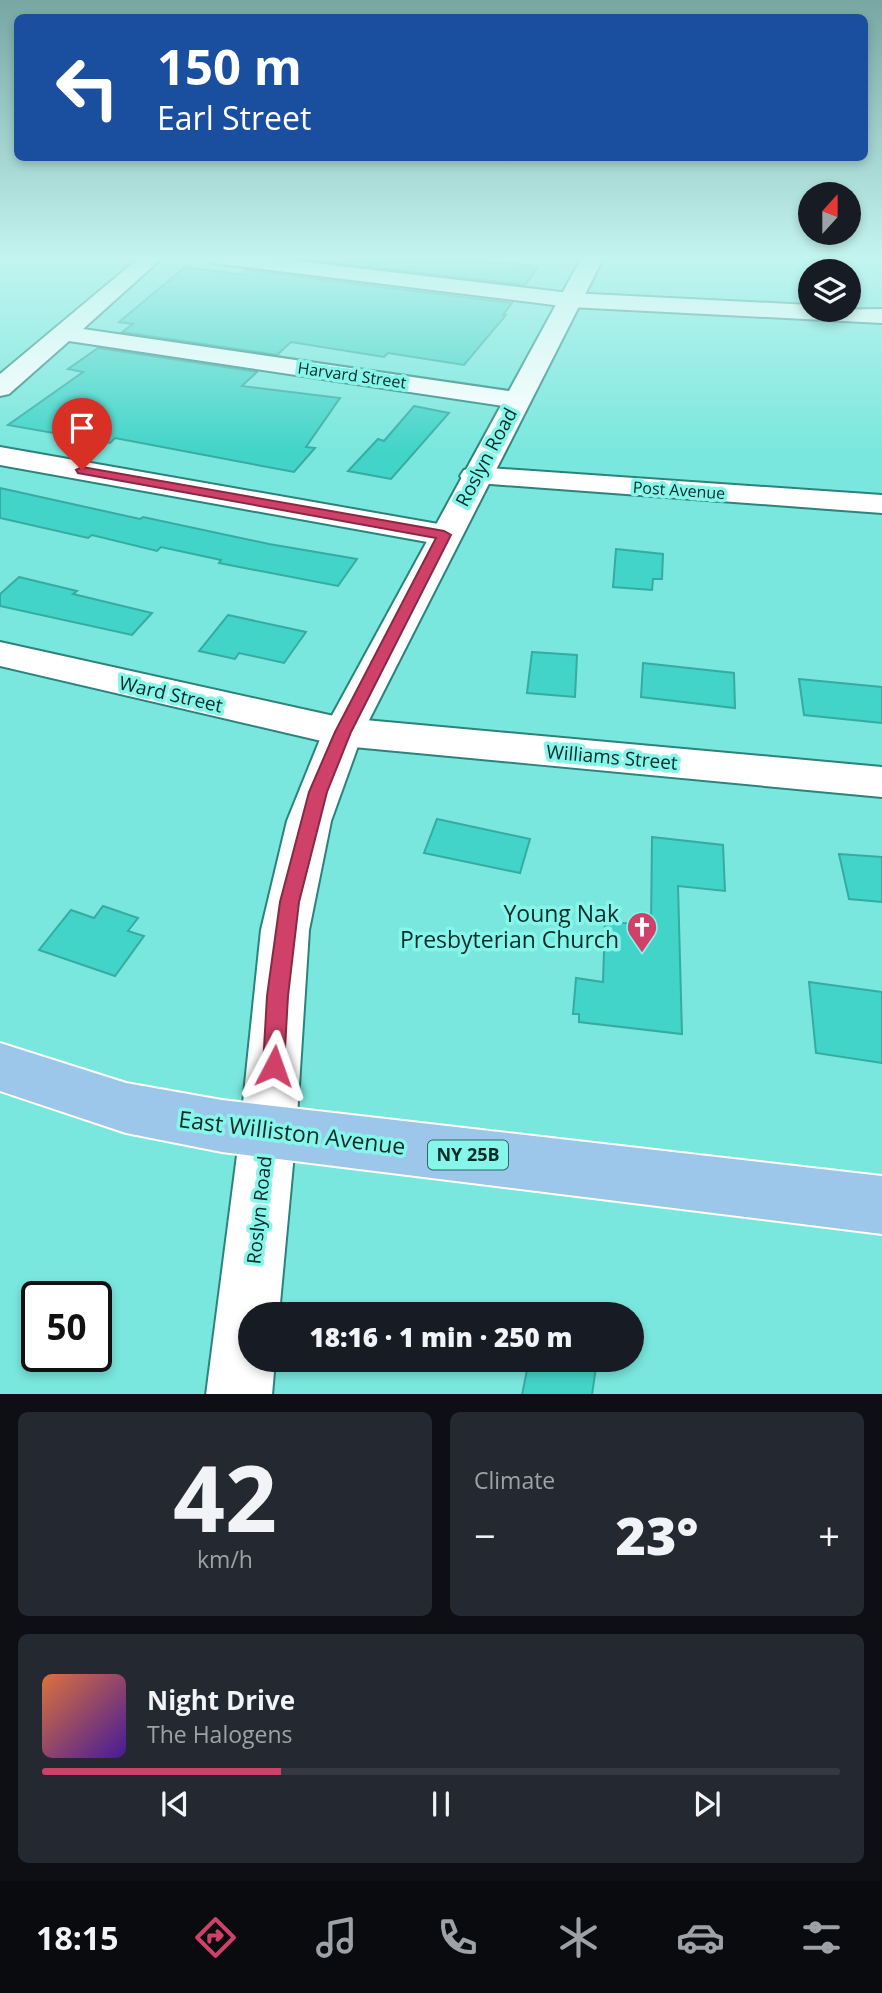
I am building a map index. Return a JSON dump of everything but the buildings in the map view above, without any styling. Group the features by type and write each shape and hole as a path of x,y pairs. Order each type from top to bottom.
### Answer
{"main road":[{"name":"East Williston Avenue","path":"0,1067 126,1108 168,1118 882,1205"}],"street":[{"path":"0,388 77,322"},
{"name":"Roslyn Road","path":"239,1394 268,1132 278,996 289,902 312,811 343,732 558,322"},
{"name":"Harvard Street","path":"64,333 516,400"},
{"path":"0,456 444,535"},
{"name":"Post Avenue","path":"475,476 882,504"},
{"name":"Ward Street","path":"0,654 343,732"},
{"name":"Williams Street","path":"343,732 882,782"}],"place":[{"name":"Young Nak Presbyterian Church","path":"642,954"}],"route":[{"path":"82,470 444,535 343,732 318,792 289,902 278,996 274,1066"}]}
